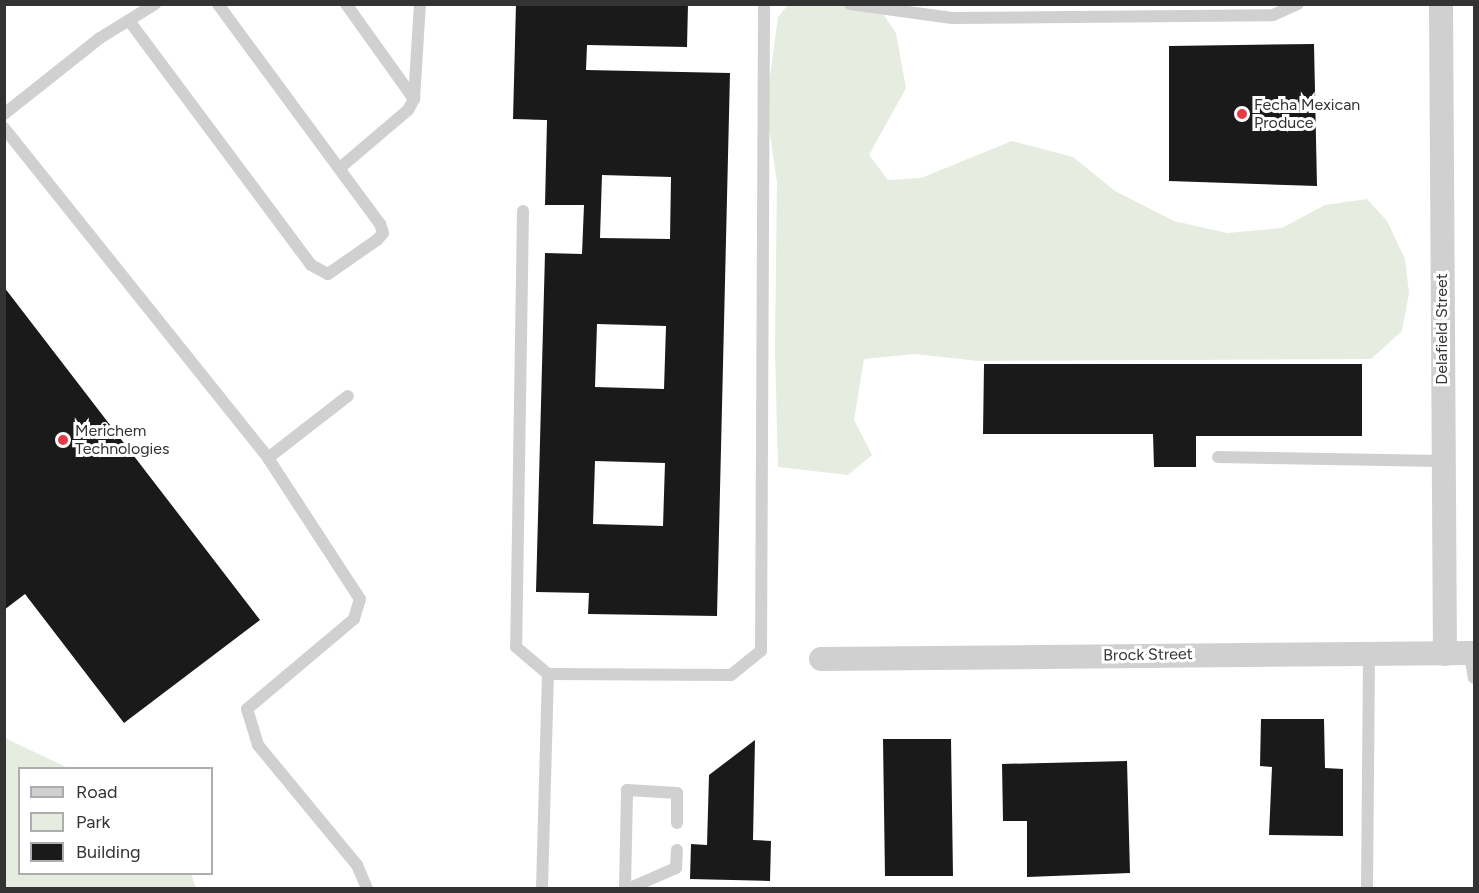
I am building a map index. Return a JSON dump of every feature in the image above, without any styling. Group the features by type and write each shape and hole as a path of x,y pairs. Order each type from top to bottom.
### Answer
{"street":[{"name":"Delafield Street","path":"1441,4 1445,654"},
{"name":"Brock Street","path":"821,659 1370,652 1472,654"}],"lane":[{"path":"4,114 100,38 130,22 155,4"},
{"path":"130,22 311,265 328,274 343,267 383,233 375,213 218,4"},
{"path":"346,4 414,99"},
{"path":"340,167 408,110 414,99 420,4"},
{"path":"523,211 516,647 548,674 731,675 761,651 764,4"},
{"path":"850,4 952,18 1273,15 1298,4"},
{"path":"4,128 268,458 360,599 360,609 354,619 255,698 247,709 248,721 258,745 357,865 367,888"},
{"path":"268,458 348,396"},
{"path":"1218,457 1443,461"},
{"path":"1367,888 1370,652"},
{"path":"1472,654 1474,678"},
{"path":"542,888 548,674"},
{"path":"677,823 678,793 627,790 628,888 676,868 677,850"}],"green space":[{"path":"788,5 877,5 896,33 906,88 869,155 888,180 921,178 1012,141 1073,157 1115,191 1174,221 1227,233 1282,228 1325,205 1367,199 1387,221 1405,259 1409,293 1402,331 1371,359 978,361 915,354 864,359 854,420 872,455 848,475 778,467 775,350 777,182 766,107 778,17"},
{"path":"5,738 66,767 18,767 18,875 191,875 196,888 5,888"}],"building":[{"path":"516,4 688,4 687,47 587,45 586,70 730,73 717,616 588,614 589,593 536,592 545,253 582,254 584,205 545,205 547,120 513,119","holes":["602,175 671,177 670,239 600,238","597,324 666,326 664,389 595,387","595,461 665,463 663,526 593,524"]},
{"name":"Fecha Mexican Produce","path":"1314,44 1317,186 1169,181 1169,46"},
{"name":"Merichem Technologies","path":"4,287 260,620 124,723 25,594 4,610"},
{"path":"984,364 1362,364 1362,436 1196,436 1196,467 1154,467 1153,434 983,434"},
{"path":"1261,719 1324,719 1325,768 1343,769 1343,836 1269,835 1272,767 1260,766"},
{"path":"883,739 951,739 953,876 885,876"},
{"path":"755,740 753,840 771,841 770,881 690,879 691,844 707,845 709,775"},
{"path":"1127,761 1130,873 1027,877 1027,821 1003,821 1002,764"}],"place":[{"name":"Fecha Mexican Produce","path":"1242,114"},
{"name":"Merichem Technologies","path":"63,440"}]}
